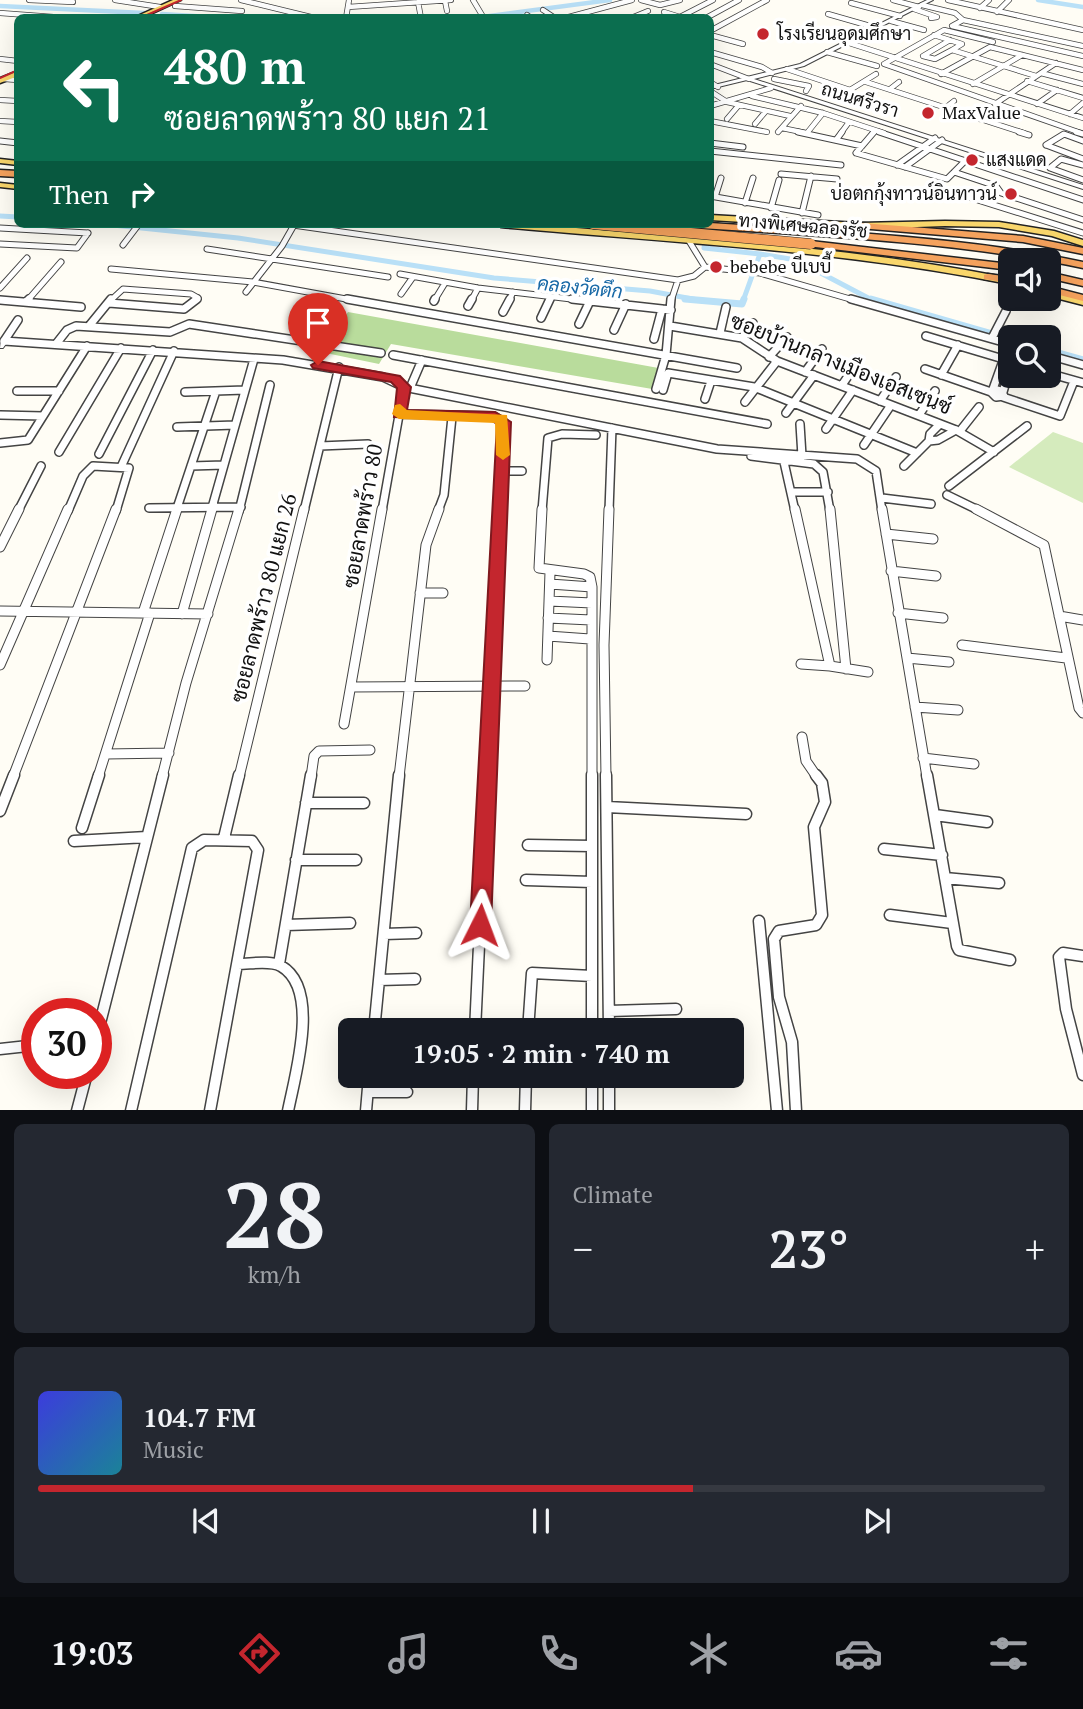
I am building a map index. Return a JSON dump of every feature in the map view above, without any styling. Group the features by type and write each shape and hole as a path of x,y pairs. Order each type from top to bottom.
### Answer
{"highway":[{"name":"ทางพิเศษฉลองรัช","path":"714,226 969,246 1044,256 1083,265"},
{"path":"862,226 1023,239 1083,251"},
{"name":"ทางพิเศษฉลองรัช","path":"635,228 811,244 998,266"},
{"path":"988,277 998,279"},
{"path":"1061,278 1083,283"},
{"path":"1061,294 1083,300"}],"main road":[{"path":"145,14 187,0"},
{"path":"155,14 176,3"},
{"path":"714,217 862,226 984,222 1082,237"},
{"path":"544,228 895,260 988,277"},
{"path":"565,230 584,228"},
{"path":"609,228 617,234"}],"street":[{"path":"29,0 74,1"},
{"path":"115,0 160,7"},
{"path":"241,0 299,14"},
{"path":"347,14 349,0"},
{"path":"348,7 451,0"},
{"path":"580,14 632,0"},
{"path":"641,0 660,5 680,0"},
{"path":"714,14 739,0"},
{"path":"714,31 767,0"},
{"path":"893,0 955,13 963,20 1083,48 1081,56 977,34 952,26 963,20"},
{"path":"912,0 937,17 931,19"},
{"path":"948,0 1083,30"},
{"path":"981,8 989,0"},
{"path":"985,17 1009,0"},
{"path":"57,14 74,1"},
{"path":"445,1 447,12"},
{"path":"686,14 712,1 729,6"},
{"path":"418,2 420,14"},
{"path":"176,3 242,12"},
{"path":"851,3 900,16"},
{"path":"714,88 787,69 922,5"},
{"path":"583,7 591,12"},
{"path":"641,8 649,11 641,14"},
{"path":"754,8 763,10"},
{"path":"543,10 549,14"},
{"path":"565,10 573,14"},
{"path":"664,12 670,14"},
{"path":"838,12 879,27"},
{"path":"0,13 18,14"},
{"path":"828,14 879,27"},
{"path":"997,20 1005,14"},
{"path":"891,21 924,30"},
{"path":"977,34 987,25"},
{"path":"993,42 946,30 884,64 1083,134"},
{"path":"714,34 743,44"},
{"path":"865,34 887,40"},
{"path":"934,35 950,40 962,44 935,59 923,56 950,40"},
{"path":"846,43 1081,118"},
{"path":"917,44 946,54"},
{"path":"714,50 720,46"},
{"path":"941,74 990,47 1083,70"},
{"path":"731,58 742,50"},
{"path":"952,50 1004,66 1083,84"},
{"path":"827,52 877,66"},
{"path":"714,53 772,73"},
{"path":"972,84 1022,55"},
{"path":"752,64 760,58"},
{"path":"995,104 1056,63"},
{"path":"714,65 737,72 749,79"},
{"path":"787,69 850,90 876,74"},
{"name":"ถนนศรีวรา","path":"749,79 1083,184"},
{"path":"800,96 806,91 810,87 775,79 770,81 806,91"},
{"path":"915,85 924,80"},
{"path":"1027,81 1083,100 1070,114"},
{"path":"866,82 1029,135"},
{"path":"890,89 899,82"},
{"path":"952,89 966,82"},
{"path":"714,84 718,87"},
{"path":"714,105 752,96 771,88"},
{"path":"1037,104 1057,90"},
{"path":"913,97 922,91"},
{"path":"714,93 727,102 790,116"},
{"path":"962,101 970,95"},
{"path":"752,96 801,106 1083,200"},
{"path":"946,108 954,101"},
{"path":"727,119 739,105"},
{"path":"801,106 780,130 807,133 862,146"},
{"path":"755,124 766,111"},
{"path":"1010,117 1017,111"},
{"path":"807,133 823,113"},
{"path":"980,119 989,113"},
{"path":"1066,128 1081,118"},
{"path":"714,122 767,132"},
{"path":"836,140 849,122"},
{"path":"875,131 856,153 947,179 965,161"},
{"path":"1083,141 1064,134 1046,145 1083,159"},
{"path":"897,165 938,139"},
{"path":"905,167 938,139"},
{"path":"714,143 743,147"},
{"path":"714,151 841,165"},
{"path":"1083,165 1061,159 1050,168 1083,184"},
{"path":"954,172 996,186 1001,193 1083,220"},
{"path":"802,213 811,176"},
{"path":"771,208 780,177 837,179"},
{"path":"714,195 721,178"},
{"path":"744,203 753,178"},
{"path":"943,189 1082,237"},
{"path":"992,204 1001,193"},
{"path":"714,197 818,215"},
{"path":"123,244 136,228"},
{"path":"246,292 292,228"},
{"path":"315,228 678,280 694,276 705,267 749,271 998,338"},
{"path":"0,229 88,233 77,248 0,244"},
{"path":"689,241 705,267"},
{"path":"207,249 388,277"},
{"path":"0,288 27,258"},
{"path":"26,302 61,262"},
{"path":"111,269 253,282 737,368"},
{"path":"400,274 445,283 551,297 660,308 671,305"},
{"path":"401,295 413,277"},
{"path":"678,280 673,292 660,389 668,373 754,387 834,417 917,453"},
{"path":"434,301 445,283"},
{"path":"468,306 478,288"},
{"path":"89,326 108,303 123,289 191,294 198,298 184,309 108,303"},
{"path":"503,312 513,292"},
{"path":"541,318 551,297"},
{"path":"0,300 81,307"},
{"path":"579,324 590,301"},
{"path":"614,331 626,304"},
{"path":"720,333 726,307"},
{"path":"654,339 660,308"},
{"path":"993,336 1006,311"},
{"path":"1,342 18,320"},
{"path":"742,338 753,324"},
{"path":"56,344 67,330 89,326 170,332 186,325 196,325 381,353"},
{"name":"ซอยบ้านกลางเมืองเอสเซนซ์","path":"670,326 742,338 777,361 958,430 994,452"},
{"path":"926,336 998,358"},
{"path":"769,357 787,337"},
{"path":"1,342 174,351 339,367 388,376 407,388 743,452 866,462 876,471 923,758 959,950 1010,960"},
{"path":"941,374 958,345"},
{"path":"0,443 28,440 87,346"},
{"path":"59,452 121,348"},
{"path":"806,372 822,349"},
{"path":"99,454 153,350"},
{"path":"121,467 174,351"},
{"path":"393,355 767,424"},
{"path":"182,614 254,359"},
{"path":"1061,359 1083,365"},
{"name":"ซอยลาดพร้าว 80","path":"344,724 399,414 407,388 422,360"},
{"path":"745,402 754,387 777,361"},
{"path":"842,385 857,363"},
{"name":"ซอยลาดพร้าว 80 แยก 26","path":"224,838 339,367"},
{"path":"925,369 1060,416 1074,380"},
{"path":"786,413 814,375"},
{"path":"1061,376 1083,383"},
{"path":"880,401 896,377"},
{"path":"992,391 998,379"},
{"path":"705,399 711,381"},
{"path":"106,998 169,753 241,507 270,385"},
{"path":"1003,394 1005,388"},
{"path":"185,392 245,390"},
{"path":"826,429 853,390"},
{"path":"16,391 59,391"},
{"path":"82,828 177,507 216,391"},
{"path":"919,415 935,391"},
{"path":"864,445 891,405"},
{"path":"929,441 938,440 958,430 979,407"},
{"path":"399,414 502,418 502,471 476,1018"},
{"path":"0,415 44,416"},
{"path":"375,1018 419,593 428,535 444,495 452,417"},
{"path":"800,424 802,456"},
{"path":"904,466 929,441 930,434 940,424"},
{"path":"177,427 235,425"},
{"path":"1027,426 948,490 1044,545 1066,658 1079,708 1083,713"},
{"path":"609,1018 604,645 611,428"},
{"path":"592,1018 592,587 590,577 583,572 550,572 539,568 538,563 548,438 562,433 596,435"},
{"path":"320,446 368,444"},
{"path":"743,452 763,460 818,467 828,492 846,669"},
{"path":"784,463 830,666"},
{"path":"191,466 224,465"},
{"path":"0,547 41,466"},
{"path":"0,665 86,470 100,466 131,470 0,811"},
{"path":"502,471 523,471"},
{"path":"792,492 828,492"},
{"path":"881,498 931,504"},
{"path":"149,508 241,507"},
{"path":"886,534 933,539"},
{"path":"891,571 936,576"},
{"path":"547,660 550,572"},
{"path":"550,584 592,587"},
{"path":"419,593 443,593"},
{"path":"549,601 592,603"},
{"path":"0,611 208,614"},
{"path":"898,613 943,618"},
{"path":"1059,615 1083,620"},
{"path":"548,618 591,620"},
{"path":"548,636 590,639"},
{"path":"962,645 1066,658"},
{"path":"907,658 949,662"},
{"path":"801,664 868,672"},
{"path":"351,687 525,686"},
{"path":"915,707 958,710"},
{"path":"796,1110 792,1042 779,997 774,939 779,931 816,925 822,915 814,827 825,802 822,783 806,761 802,737"},
{"path":"279,964 316,753 370,750"},
{"path":"106,754 169,753"},
{"path":"923,758 974,764"},
{"path":"306,803 364,803"},
{"path":"607,807 746,814"},
{"path":"935,815 986,822"},
{"path":"74,841 146,838"},
{"path":"131,1110 190,854 198,842 224,838 251,841 258,850 210,1110"},
{"path":"527,845 592,846"},
{"path":"884,849 942,855"},
{"path":"296,860 356,860"},
{"path":"945,878 999,883"},
{"path":"526,880 592,882"},
{"path":"890,915 952,923"},
{"path":"759,921 777,1110"},
{"path":"286,925 350,923"},
{"path":"384,934 416,933"},
{"path":"1083,956 1063,953 1059,957 1066,1009 1083,1075"},
{"path":"237,964 279,964 293,973 299,982 304,1009 288,1110"},
{"path":"529,1018 532,973 592,976"},
{"path":"379,980 415,979"},
{"path":"609,1011 676,1009"},
{"path":"0,1049 21,1047"},
{"path":"366,1110 368,1088"},
{"path":"472,1110 473,1088"},
{"path":"524,1110 525,1088"},
{"path":"592,1088 592,1110"},
{"path":"609,1088 609,1110"},
{"path":"77,1110 83,1089"},
{"path":"368,1092 407,1092"}],"green space":[{"path":"348,312 664,369 658,390 391,344 379,364 321,352"},
{"path":"1053,432 1083,443 1083,503 1009,467"}],"waterway":[{"path":"505,14 610,0"},
{"path":"1038,0 1083,7"},
{"path":"0,6 144,13"},
{"name":"คลองวัดตึก","path":"0,216 14,217"},
{"name":"คลองวัดตึก","path":"142,228 238,238 494,278 650,291 699,300"},
{"path":"706,234 704,248 760,254"},
{"name":"คลองวัดตึก","path":"743,301 760,254"},
{"name":"คลองวัดตึก","path":"760,254 796,260 874,301"},
{"name":"คลองวัดตึก","path":"685,299 699,300"},
{"name":"คลองวัดตึก","path":"699,300 742,304 744,299"},
{"name":"คลองวัดตึก","path":"871,299 998,336"},
{"name":"คลองวัดตึก","path":"699,300 703,301"},
{"name":"คลองวัดตึก","path":"1061,354 1083,360"}],"railway":[{"path":"149,14 181,0"},
{"path":"0,78 14,72"}],"slow traffic":[{"path":"400,408 399,414 502,418 503,455"}],"place":[{"name":"โรงเรียนอุดมศึกษา","path":"763,34"},
{"name":"MaxValue","path":"928,113"},
{"name":"แสงแดด","path":"972,160"},
{"name":"บ่อตกกุ้งทาวน์อินทาวน์","path":"1011,194"},
{"name":"bebebe บีเบบี้","path":"716,267"}],"route":[{"path":"318,365 395,379 404,387 399,414 495,416 502,418 504,422 480,925"}]}
